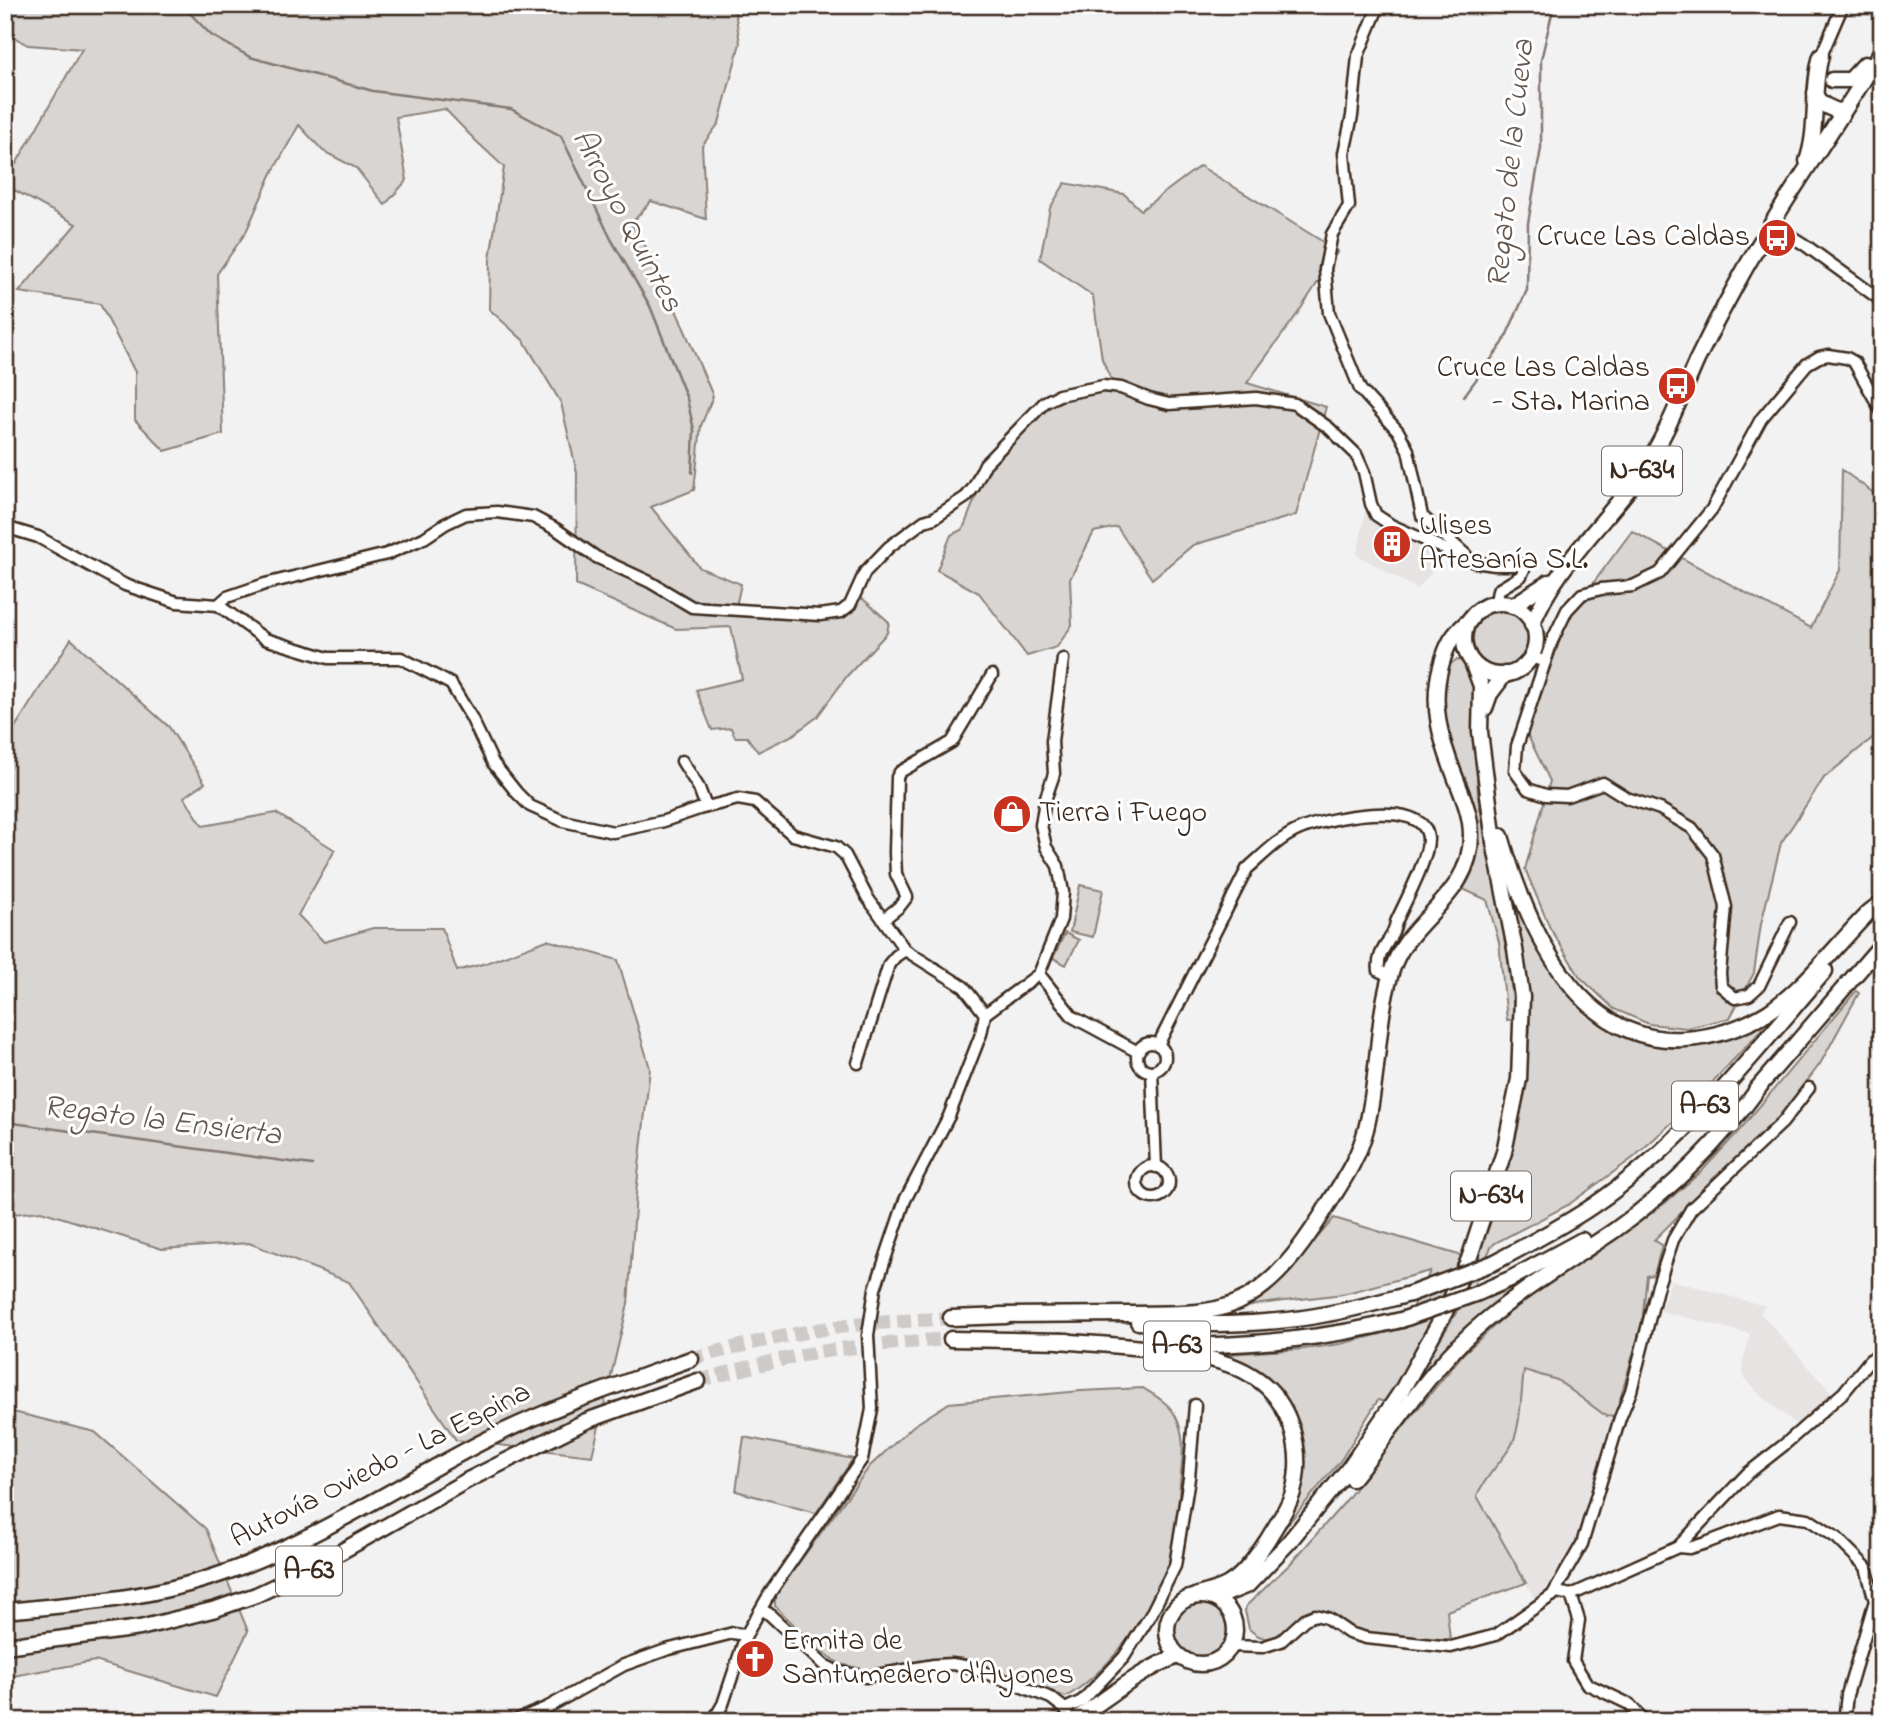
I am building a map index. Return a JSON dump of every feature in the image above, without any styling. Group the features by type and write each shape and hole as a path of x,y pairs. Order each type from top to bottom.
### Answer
{"highway":[{"path":"1832,80 1850,80 1882,42"},
{"name":"N-634","path":"1482,716 1490,694 1505,674 1513,673 1539,660 1532,625 1542,599 1557,575 1642,470 1666,431 1715,323 1772,224 1882,50"},
{"path":"1815,93 1817,99 1834,110 1845,110 1841,91 1822,66 1821,57"},
{"path":"1792,192 1808,158 1815,129 1815,77 1821,57"},
{"name":"N-634","path":"1512,606 1557,575"},
{"path":"999,1315 1182,1313 1235,1303 1270,1281 1318,1221 1347,1175 1364,1138 1390,975 1399,953 1455,887 1469,857 1471,833 1468,809 1447,758 1436,712 1437,683 1446,646 1458,628 1480,610 1496,603 1512,606 1524,613 1532,625"},
{"name":"N-634","path":"1231,1646 1235,1634 1234,1622 1248,1585 1289,1542 1368,1443 1432,1338 1469,1259 1504,1152 1519,1079 1521,997 1516,949 1494,842 1480,732 1481,686 1464,642 1471,619"},
{"path":"1442,663 1451,657 1470,658 1481,670 1505,674"},
{"path":"1489,800 1525,907 1546,948 1569,984 1608,1019 1648,1037 1675,1040 1723,1033 1745,1025 1787,997 1869,912 1882,902"},
{"name":"A-63","path":"951,1318 999,1315 1199,1325 1270,1322 1337,1312 1410,1294 1493,1263 1594,1205 1650,1161 1732,1078 1882,907"},
{"name":"A-63","path":"951,1339 1176,1346 1238,1345 1330,1336 1401,1320 1478,1293 1558,1254 1615,1219 1686,1163 1761,1085 1882,944"},
{"path":"1289,1542 1323,1514 1440,1365 1482,1323 1527,1288 1615,1230 1656,1198 1735,1120 1761,1085"},
{"path":"1059,1341 1171,1353 1231,1364 1266,1386 1278,1399 1293,1431 1297,1458 1293,1494 1257,1556 1230,1583 1182,1601 1173,1609 1168,1618 1167,1637 1143,1673"},
{"name":"Autovía Oviedo - La Espina","path":"5,1611 102,1601 180,1586 222,1574 323,1529 451,1458 526,1421 567,1403 691,1359"},
{"name":"Autovía Oviedo - La Espina","path":"5,1646 140,1629 216,1609 256,1595 305,1573 468,1480 586,1421 698,1381"},
{"name":"N-634","path":"1195,1596 1216,1598 1248,1585"},
{"path":"1216,1598 1230,1611 1234,1622"},
{"path":"1167,1637 1178,1656 1191,1663 1210,1663 1221,1657 1231,1646"},
{"path":"1070,1717 1161,1662 1178,1656"}],"street":[{"path":"1379,5 1358,56 1352,116 1344,153 1349,206 1332,234 1325,269 1329,313 1360,389 1398,431 1408,450 1422,516 1474,562"},
{"path":"1821,57 1843,5"},
{"path":"1772,224 1882,301"},
{"path":"1790,922 1759,986 1749,995 1735,998 1721,986 1727,907 1713,855 1692,828 1660,809 1626,798 1603,783 1567,796 1546,795 1528,789 1515,771 1517,746 1539,660 1567,610 1582,594 1633,586 1660,573 1712,509 1761,419 1807,364 1828,355 1854,362 1882,412"},
{"path":"218,605 227,597 265,584 387,554 424,538 466,514 497,512 533,517 556,529 596,557 650,582 692,607 820,615 841,612 850,605 865,572 889,547 924,521 934,518 966,498 985,464 1045,402 1059,395 1103,386 1121,388 1169,404 1256,398 1295,404 1329,428 1356,454 1364,472 1371,504 1377,515 1391,525 1474,562 1526,565 1521,576 1498,590 1496,603"},
{"path":"5,527 38,537 125,585 177,602 218,605 265,639 328,659 401,658 451,684 471,717 493,763 517,793 530,806 563,821 613,832 664,821 737,799 755,802 793,835 836,847 845,855 867,897 905,950 964,987 985,1014"},
{"path":"713,1721 723,1704 746,1635 770,1593 862,1460 872,1409 868,1335 875,1289 905,1200 949,1116 981,1034 985,1014 1039,974 1061,919 1063,892 1058,866 1046,847 1041,825 1045,800 1054,774 1052,741 1063,659"},
{"path":"884,919 907,897 897,874 895,853 897,777 900,772 952,742 992,675"},
{"path":"682,761 699,788 706,807"},
{"path":"1158,1045 1247,869 1268,849 1297,831 1331,819 1371,814 1410,816 1423,826 1428,835 1427,851 1396,922 1394,933 1378,960 1380,971 1390,975"},
{"path":"858,1063 889,964 905,950"},
{"path":"1039,974 1073,1017 1138,1052"},
{"path":"1145,1045 1158,1045 1163,1051 1164,1060 1159,1069 1152,1071 1141,1067 1138,1052 1145,1045"},
{"path":"1152,1071 1156,1167"},
{"path":"1552,1596 1582,1544 1620,1418 1631,1391 1658,1285 1673,1240 1691,1209 1783,1122 1809,1088"},
{"path":"1231,1646 1262,1647 1281,1641 1305,1619 1315,1615 1327,1618 1349,1633 1366,1638 1451,1647 1496,1635 1557,1592 1571,1595 1678,1547 1747,1474 1844,1392 1870,1360 1882,1353"},
{"path":"761,1610 768,1613 824,1665 848,1675 865,1677 934,1665 970,1667 1051,1698 1070,1717 1136,1640 1175,1566 1183,1521 1195,1405"},
{"path":"1678,1547 1689,1548 1706,1543 1779,1515 1808,1519 1837,1538 1866,1567 1882,1628"},
{"path":"1571,1595 1578,1620 1573,1661 1587,1684 1629,1704 1644,1721"},
{"path":"1844,1721 1847,1695 1874,1604"},
{"path":"514,1721 548,1707 624,1665 666,1650 733,1633 746,1635"}],"shaded area":[{"path":"5,5 734,5 740,43 719,123 702,146 706,219 651,201 631,224 655,261 713,396 701,426 694,490 651,507 700,568 741,584 734,615 836,619 850,610 859,599 863,599 889,622 887,633 847,676 817,717 793,735 758,752 747,737 735,737 731,728 712,730 696,690 742,679 731,627 676,629 576,585 577,473 561,403 524,341 489,309 490,259 504,167 445,109 396,117 407,180 385,205 356,168 323,151 299,125 271,175 246,232 217,274 223,434 165,451 135,420 135,372 100,304 19,292 76,224 5,183 82,49 28,45 5,32"},
{"path":"1200,166 1338,251 1298,313 1247,383 1326,407 1296,515 1193,545 1152,579 1117,527 1094,532 1070,579 1072,625 1057,647 1027,656 979,593 937,570 951,535 963,529 987,468 1033,421 1064,400 1116,391 1102,359 1093,296 1040,259 1050,208 1065,183 1124,194 1141,210"},
{"path":"1842,470 1882,499 1882,730 1824,778 1781,843 1761,924 1754,973 1730,1018 1687,1028 1649,1024 1614,1009 1580,977 1550,928 1525,869 1550,781 1527,734 1568,617 1632,531 1811,628 1840,570"},
{"path":"1372,508 1447,555 1417,589 1357,555 1365,512"},
{"path":"1496,611 1506,611 1521,619 1527,628 1527,650 1521,659 1506,667 1496,667 1478,655 1473,644 1473,634 1485,616"},
{"path":"71,639 169,727 205,783 184,797 203,826 276,813 335,850 298,915 324,942 373,928 442,928 457,971 547,940 618,960 650,1068 636,1194 628,1304 592,1456 456,1440 349,1282 249,1243 162,1249 41,1211 5,1215 5,743"},
{"path":"1456,660 1463,661 1474,684 1478,798 1505,936 1515,1020 1507,1020 1499,942 1487,900 1463,889 1476,860 1478,828 1475,809 1446,722 1446,676 1449,667"},
{"path":"1080,885 1103,890 1093,937 1070,932"},
{"path":"1511,887 1553,970 1647,1041 1772,1019 1687,1109 1633,1158 1568,1205 1491,1247 1464,1307 1522,1283 1471,1327 1402,1401 1456,1313 1491,1221 1518,1128 1526,1079 1530,1026 1524,955"},
{"path":"1065,933 1079,940 1066,965 1053,958"},
{"path":"1856,991 1859,993 1820,1064 1776,1122 1654,1240 1662,1245 1654,1275 1647,1276 1642,1323 1615,1417 1606,1416 1557,1380 1524,1370 1519,1420 1514,1439 1477,1496 1526,1583 1447,1611 1450,1639 1407,1639 1375,1635 1359,1631 1329,1613 1317,1610 1299,1617 1277,1636 1260,1637 1249,1629 1246,1606 1290,1564 1344,1503 1463,1354 1515,1307 1586,1257 1588,1259 1665,1203 1702,1171"},
{"path":"1334,1218 1462,1256 1433,1320 1386,1402 1378,1400 1341,1460 1277,1537 1303,1450 1298,1426 1284,1397 1274,1385 1252,1367 1228,1354 1340,1344 1406,1328 1415,1300 1419,1298 1430,1271 1343,1294 1260,1304 1235,1310 1281,1281 1308,1243 1318,1237"},
{"path":"1671,1280 1765,1306 1760,1313 1833,1394 1798,1426 1745,1379 1742,1366 1750,1334 1660,1311"},
{"path":"1524,1369 1557,1380 1606,1416 1615,1417 1579,1544 1558,1576 1535,1600 1477,1496 1479,1488 1493,1473 1513,1443"},
{"path":"1143,1388 1169,1407 1181,1432 1182,1457 1172,1553 1156,1594 1131,1634 1100,1670 1066,1697 962,1658 867,1670 840,1664 819,1650 775,1606 775,1595 870,1466 913,1426 949,1403"},
{"path":"5,1410 95,1432 206,1529 248,1631 216,1697 95,1661 13,1676 5,1681"},
{"path":"744,1437 853,1459 816,1513 736,1491"},
{"path":"1201,1601 1216,1606 1224,1614 1229,1629 1224,1644 1216,1652 1201,1657 1186,1652 1178,1644 1173,1629 1178,1614 1186,1606"}],"waterway":[{"name":"Arroyo Quintes","path":"182,5 211,35 250,57 373,91 511,109 561,136 611,239 650,306 687,399 694,430 692,473"},
{"name":"Regato de la Cueva","path":"1464,396 1503,343 1527,290 1528,223 1541,148 1541,60 1554,5"},
{"name":"Regato la Ensierta","path":"5,1124 312,1165"}],"tunnel":[{"path":"691,1359 829,1328 951,1318"},
{"path":"698,1381 820,1352 951,1339"}],"place":[{"name":"Cruce Las Caldas","path":"1777,238"},
{"name":"Cruce Las Caldas - Sta. Marina","path":"1677,386"},
{"name":"Ulises Artesanía S.L.","path":"1392,544"},
{"name":"Tierra i Fuego","path":"1012,814"},
{"name":"Ermita de Santumedero d'Ayones","path":"755,1659"}]}
